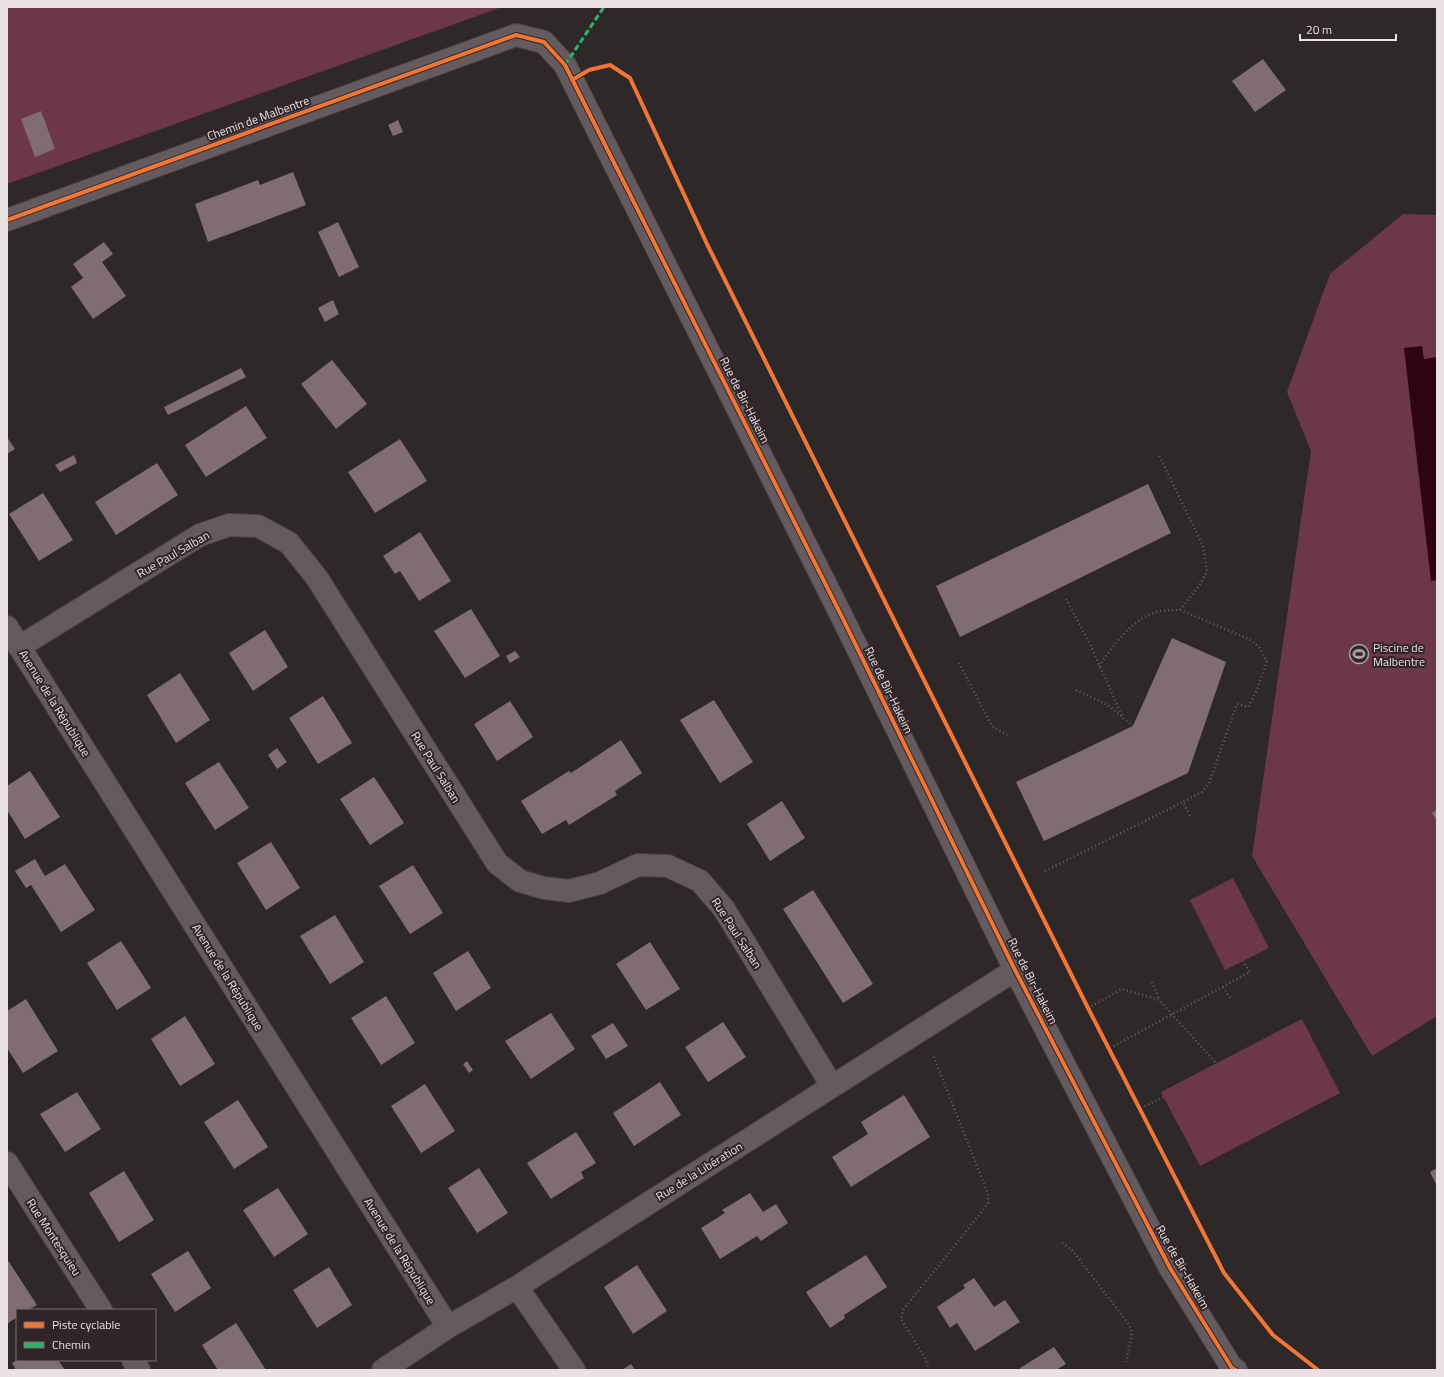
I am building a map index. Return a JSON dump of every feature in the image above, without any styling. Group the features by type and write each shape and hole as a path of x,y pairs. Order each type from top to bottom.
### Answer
{"street":[{"name":"Chemin de Malbentre","path":"7,220 516,35"},
{"name":"Rue de Bir-Hakeim","path":"516,35 544,42 565,65 843,619 1015,970 1170,1268 1232,1368 1236,1370"},
{"name":"Rue Paul Salban","path":"19,648 200,535 229,525 258,526 289,543 316,578 497,863 520,881 544,888 569,891 600,883 638,865 668,866 700,881 724,909 832,1086"},
{"name":"Avenue de la République","path":"7,627 448,1327"},
{"name":"Rue de la Libération","path":"383,1370 448,1327 517,1287 1015,970"},
{"name":"Rue Montesquieu","path":"7,1163 100,1309"},
{"path":"517,1287 574,1370"},
{"path":"134,1361 139,1370"}],"path":[{"path":"1159,455 1203,546 1207,572 1199,586 1180,610"},
{"path":"1066,599 1090,644 1123,718"},
{"path":"1045,871 1202,792 1209,783 1237,704 1248,707 1258,690 1267,661 1259,647 1249,640 1180,610 1160,612 1140,619 1124,634 1099,666"},
{"path":"959,663 992,726 1007,735"},
{"path":"1076,690 1108,705 1133,726"},
{"path":"1183,802 1190,816"},
{"path":"1110,1048 1250,972 1243,961"},
{"path":"1152,982 1160,1000 1216,1063"},
{"path":"1223,987 1231,999"},
{"path":"1092,1014 1087,1006 1122,989 1160,1000"},
{"path":"922,1028 988,1194 988,1203 983,1210 903,1310 901,1319 925,1358 929,1370"},
{"path":"1107,1042 1114,1055"},
{"path":"1141,1108 1164,1097"},
{"path":"1137,1101 1144,1115"},
{"path":"1062,1243 1073,1251 1130,1326 1132,1334 1126,1362"}],"shaded area":[{"path":"7,7 502,7 7,184"},
{"name":"Piscine de Malbentre","path":"1403,214 1437,215 1437,1016 1372,1056 1252,856 1311,451 1287,392 1330,274"},
{"path":"1422,346 1424,359 1437,357 1437,580 1431,581 1404,348"},
{"path":"1233,878 1269,948 1225,970 1190,900"},
{"path":"1302,1019 1340,1093 1200,1166 1161,1092"}],"building":[{"path":"1263,59 1286,90 1255,112 1232,81"},
{"path":"41,111 55,149 35,157 21,119"},
{"path":"398,120 403,132 393,136 388,125"},
{"path":"293,172 306,205 208,242 195,204 258,180 260,185"},
{"path":"338,222 359,267 339,277 318,232"},
{"path":"104,242 113,254 102,262 126,296 93,319 71,287 83,278 73,264"},
{"path":"333,300 339,314 325,322 318,308"},
{"path":"332,360 367,404 336,429 301,384"},
{"path":"241,368 246,377 168,415 164,407"},
{"path":"246,406 267,438 206,477 185,445"},
{"path":"7,437 15,449 7,454"},
{"path":"400,439 427,481 375,513 348,472"},
{"path":"74,455 77,463 60,472 55,465"},
{"path":"157,463 178,495 116,535 95,502"},
{"path":"1148,484 1171,533 960,637 936,586"},
{"path":"43,493 73,540 39,561 9,514"},
{"path":"420,532 451,581 419,601 400,571 395,574 383,556"},
{"path":"471,609 500,656 465,678 434,631"},
{"path":"265,630 288,667 253,691 229,653"},
{"path":"1172,638 1226,662 1188,773 1044,841 1016,782 1133,726"},
{"path":"515,651 520,657 510,663 506,656"},
{"path":"180,673 210,720 176,743 147,695"},
{"path":"323,696 352,743 318,764 289,718"},
{"path":"714,700 753,762 720,783 680,720"},
{"path":"510,701 533,737 497,761 474,724"},
{"path":"621,740 642,773 615,791 617,795 569,825 566,820 542,834 521,801 569,771 571,773"},
{"path":"277,748 287,762 277,769 268,755"},
{"path":"219,762 249,808 215,830 185,783"},
{"path":"30,771 60,817 25,839 7,810 7,786"},
{"path":"374,777 404,823 370,845 340,799"},
{"path":"782,801 805,838 770,861 747,824"},
{"path":"1437,809 1437,821 1432,813"},
{"path":"271,842 300,888 266,910 237,863"},
{"path":"35,859 45,876 65,864 95,910 61,932 31,885 26,888 15,871"},
{"path":"413,865 443,913 410,934 379,886"},
{"path":"813,890 873,984 843,1003 783,909"},
{"path":"335,915 364,962 330,984 300,936"},
{"path":"121,941 151,988 117,1010 87,963"},
{"path":"650,942 680,989 646,1010 616,964"},
{"path":"468,951 491,988 456,1011 433,973"},
{"path":"386,996 415,1043 381,1065 351,1018"},
{"path":"26,999 58,1051 23,1073 7,1048 7,1011"},
{"path":"551,1013 575,1049 531,1079 505,1041"},
{"path":"185,1016 215,1064 180,1086 151,1039"},
{"path":"723,1022 746,1057 708,1082 685,1047"},
{"path":"613,1023 628,1046 606,1059 591,1036"},
{"path":"467,1061 473,1070 469,1073 463,1064"},
{"path":"660,1082 681,1115 634,1146 613,1113"},
{"path":"425,1084 455,1131 421,1153 391,1106"},
{"path":"77,1092 101,1129 65,1152 40,1114"},
{"path":"904,1095 930,1137 851,1187 832,1157 868,1134 861,1122"},
{"path":"238,1100 268,1147 234,1169 204,1122"},
{"path":"576,1132 596,1163 581,1172 584,1178 551,1199 527,1163"},
{"path":"479,1168 508,1213 477,1233 448,1188"},
{"path":"1437,1168 1437,1186 1430,1172"},
{"path":"124,1171 154,1220 119,1242 89,1193"},
{"path":"278,1188 308,1234 274,1257 243,1210"},
{"path":"750,1193 763,1212 776,1204 788,1223 761,1241 757,1236 720,1259 701,1228 725,1213 722,1210"},
{"path":"188,1251 211,1288 175,1312 151,1274"},
{"path":"866,1255 887,1287 844,1315 845,1318 830,1328 806,1292"},
{"path":"7,1259 37,1305 30,1309 16,1309 16,1318 7,1324"},
{"path":"637,1265 667,1311 633,1334 604,1287"},
{"path":"329,1267 352,1305 317,1328 293,1290"},
{"path":"974,1278 994,1307 1005,1300 1020,1322 975,1351 957,1323 950,1328 937,1307 965,1288 963,1285"},
{"path":"236,1323 266,1370 218,1370 202,1345"},
{"path":"1054,1347 1066,1364 1056,1370 1021,1370 1020,1368"},
{"path":"16,1361 59,1361 65,1370 16,1370 12,1363"},
{"path":"631,1364 635,1370 622,1370"}],"marked path":[{"path":"565,65 604,7"}],"cycle path":[{"path":"7,220 516,35 544,42 565,65 843,619 1015,970 1170,1268 1232,1368 1236,1370"},
{"path":"572,80 589,70 610,65 630,78 707,244 1088,1008 1224,1273 1273,1335 1318,1370"}],"place":[{"name":"Piscine de Malbentre","path":"1359,654"}]}
